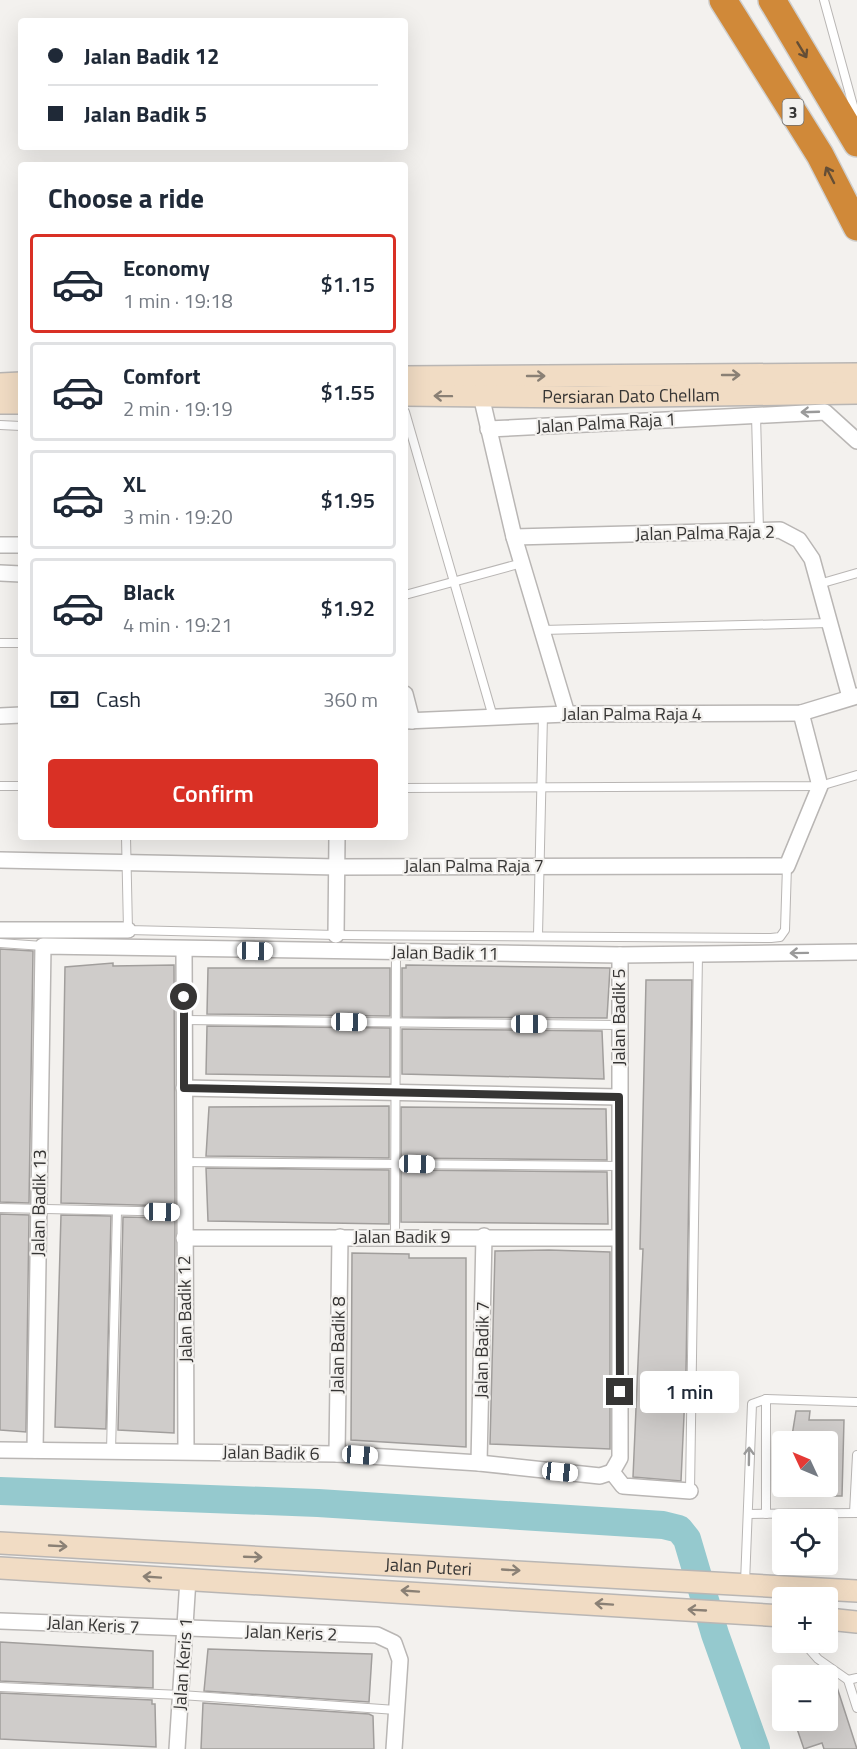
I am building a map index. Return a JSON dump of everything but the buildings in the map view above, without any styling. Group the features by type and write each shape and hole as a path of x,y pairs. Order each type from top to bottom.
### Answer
{"highway":[{"name":"3","path":"723,0 820,155 857,226"},
{"name":"3","path":"772,0 857,143"}],"main road":[{"name":"Persiaran Dato Chellam","path":"408,395 479,387 857,374"},
{"name":"Persiaran Dato Chellam","path":"408,378 479,387 857,393"},
{"path":"0,384 18,384"},
{"path":"0,404 18,403"},
{"name":"Jalan Puteri","path":"0,1543 738,1583 772,1589"},
{"path":"365,1588 367,1562"},
{"name":"Jalan Puteri","path":"0,1568 365,1588 772,1615"},
{"name":"Jalan Puteri","path":"838,1591 857,1591"},
{"path":"838,1620 857,1622"}],"street":[{"path":"479,387 514,537 567,714"},
{"name":"Jalan Palma Raja 1","path":"488,429 825,412 857,441"},
{"name":"Jalan Palma Raja 2","path":"514,537 780,530 799,540 812,559 853,696"},
{"path":"0,545 18,545"},
{"path":"0,573 18,574"},
{"name":"Jalan Palma Raja 4","path":"408,721 567,714 801,713 853,696"},
{"path":"787,866 820,786 801,713"},
{"path":"0,716 18,715"},
{"path":"336,935 338,840"},
{"name":"Jalan Palma Raja 7","path":"0,860 337,867 787,866"},
{"path":"0,930 128,930"},
{"name":"Jalan Badik 11","path":"42,951 184,950 620,955 857,952"},
{"name":"Jalan Badik 12","path":"184,950 186,1451"},
{"name":"Jalan Badik 13","path":"35,1450 42,951"},
{"name":"Jalan Badik 5","path":"612,1472 620,1458 618,1025 620,955"},
{"path":"184,1088 619,1097"},
{"name":"Jalan Badik 9","path":"184,1238 484,1236 619,1238"},
{"name":"Jalan Badik 7","path":"479,1463 484,1236"},
{"name":"Jalan Badik 8","path":"337,1454 340,1237"},
{"name":"Jalan Badik 6","path":"0,1450 337,1454 479,1463 600,1476 612,1472"},
{"path":"612,1472 623,1486 690,1491"},
{"name":"Jalan Keris 1","path":"177,1749 189,1580"},
{"name":"Jalan Keris 7","path":"0,1621 186,1630"},
{"name":"Jalan Keris 2","path":"186,1630 377,1635 394,1643 400,1660 396,1710"},
{"path":"394,1749 396,1710"}],"lane":[{"path":"824,0 857,122"},
{"path":"756,414 759,530"},
{"path":"408,422 493,717"},
{"path":"0,425 18,426"},
{"path":"408,594 522,563"},
{"path":"819,584 857,573"},
{"path":"542,630 830,623"},
{"path":"0,644 18,643"},
{"path":"538,935 542,865 543,715"},
{"path":"408,788 820,786 857,775"},
{"path":"0,786 18,786"},
{"path":"126,840 128,930 336,935 780,937 785,930 787,915 787,866"},
{"path":"0,944 42,951"},
{"path":"394,1237 396,952"},
{"path":"690,1491 698,954"},
{"path":"184,1020 618,1025"},
{"path":"184,1162 619,1166"},
{"path":"0,1208 184,1212"},
{"path":"111,1451 117,1211"},
{"path":"738,1583 747,1514 750,1407 758,1400 766,1399 857,1402"},
{"path":"766,1399 766,1514"},
{"path":"747,1514 856,1513 857,1455"},
{"path":"813,1653 818,1659 853,1679 857,1708"},
{"path":"0,1687 181,1695 396,1710"}],"waterway":[{"path":"0,1491 318,1503 663,1525 679,1529 687,1539 715,1634 756,1749"}],"route":[{"path":"184,997 184,1088 619,1097 620,1392"}]}
